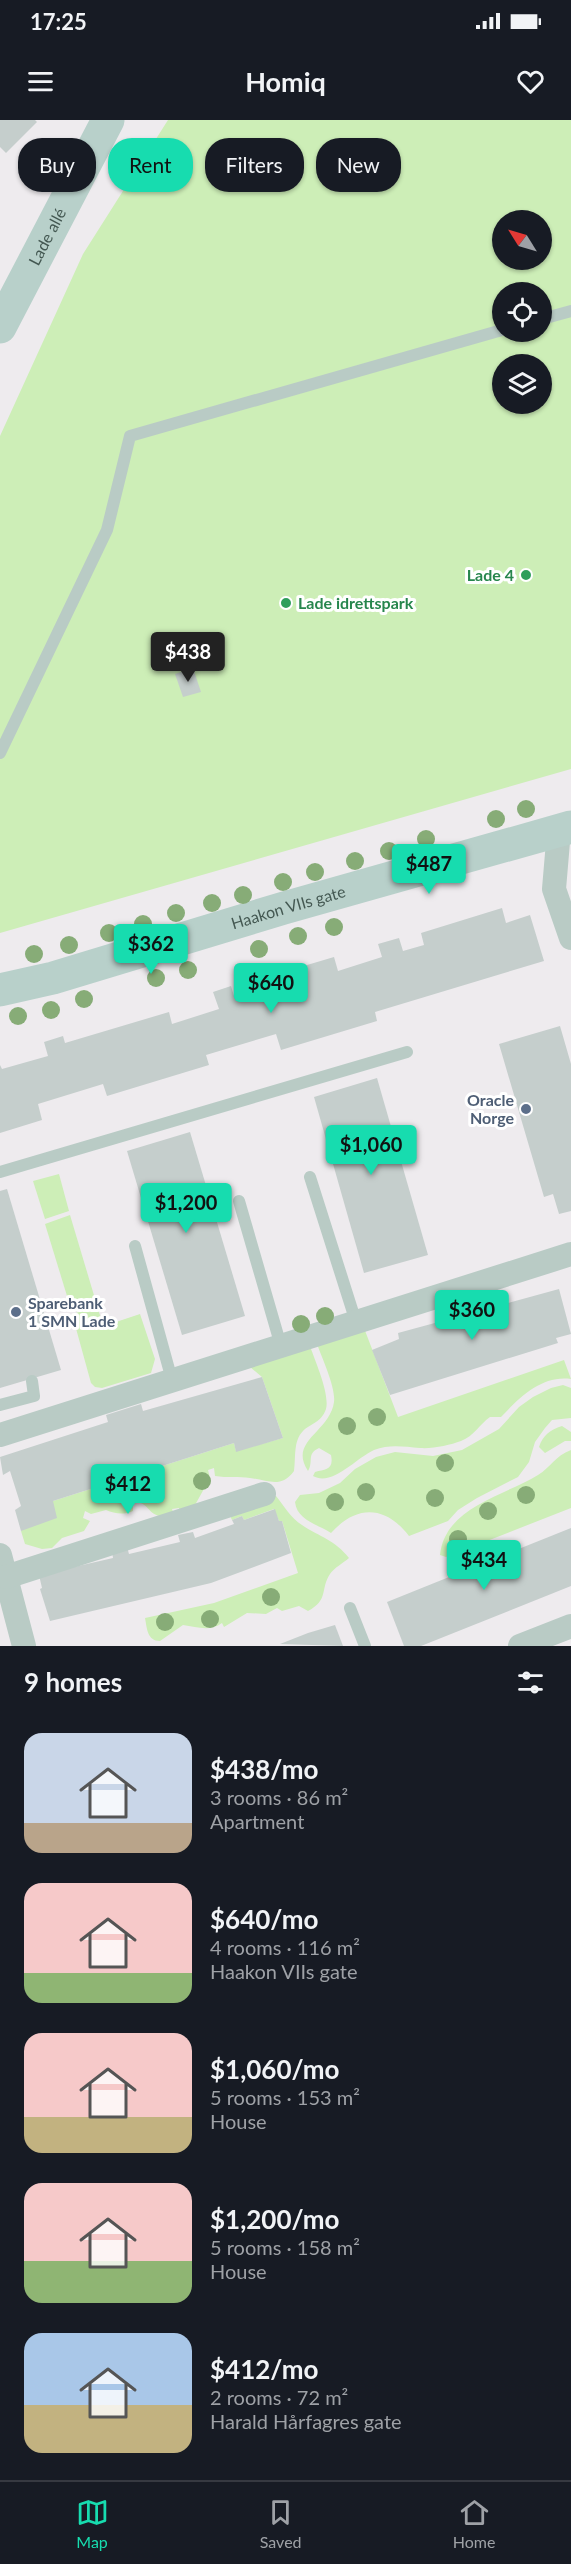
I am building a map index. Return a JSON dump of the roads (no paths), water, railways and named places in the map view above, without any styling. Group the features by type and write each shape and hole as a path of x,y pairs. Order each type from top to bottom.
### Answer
{"main road":[{"name":"Lade allé","path":"1,322 108,120"},
{"name":"Haakon VIIs gate","path":"1,989 53,978 284,908 567,835"}],"street":[{"path":"567,835 554,888 571,938"},
{"path":"0,1435 571,1254"},
{"path":"24,1646 3,1566 264,1494"},
{"path":"520,1646 571,1626"}],"lane":[{"path":"552,317 571,311"},
{"path":"0,753 107,530 130,436 492,333"},
{"path":"0,1172 407,1052"},
{"path":"310,1177 356,1322"},
{"path":"239,1201 280,1346"},
{"path":"135,1246 172,1380"},
{"path":"0,1405 34,1396 32,1381"},
{"path":"350,1608 365,1646"}],"place":[{"name":"Lade 4","path":"526,575"},
{"name":"Lade idrettspark","path":"286,603"},
{"name":"Oracle Norge","path":"526,1109"},
{"name":"Sparebank 1 SMN Lade","path":"16,1312"}]}
